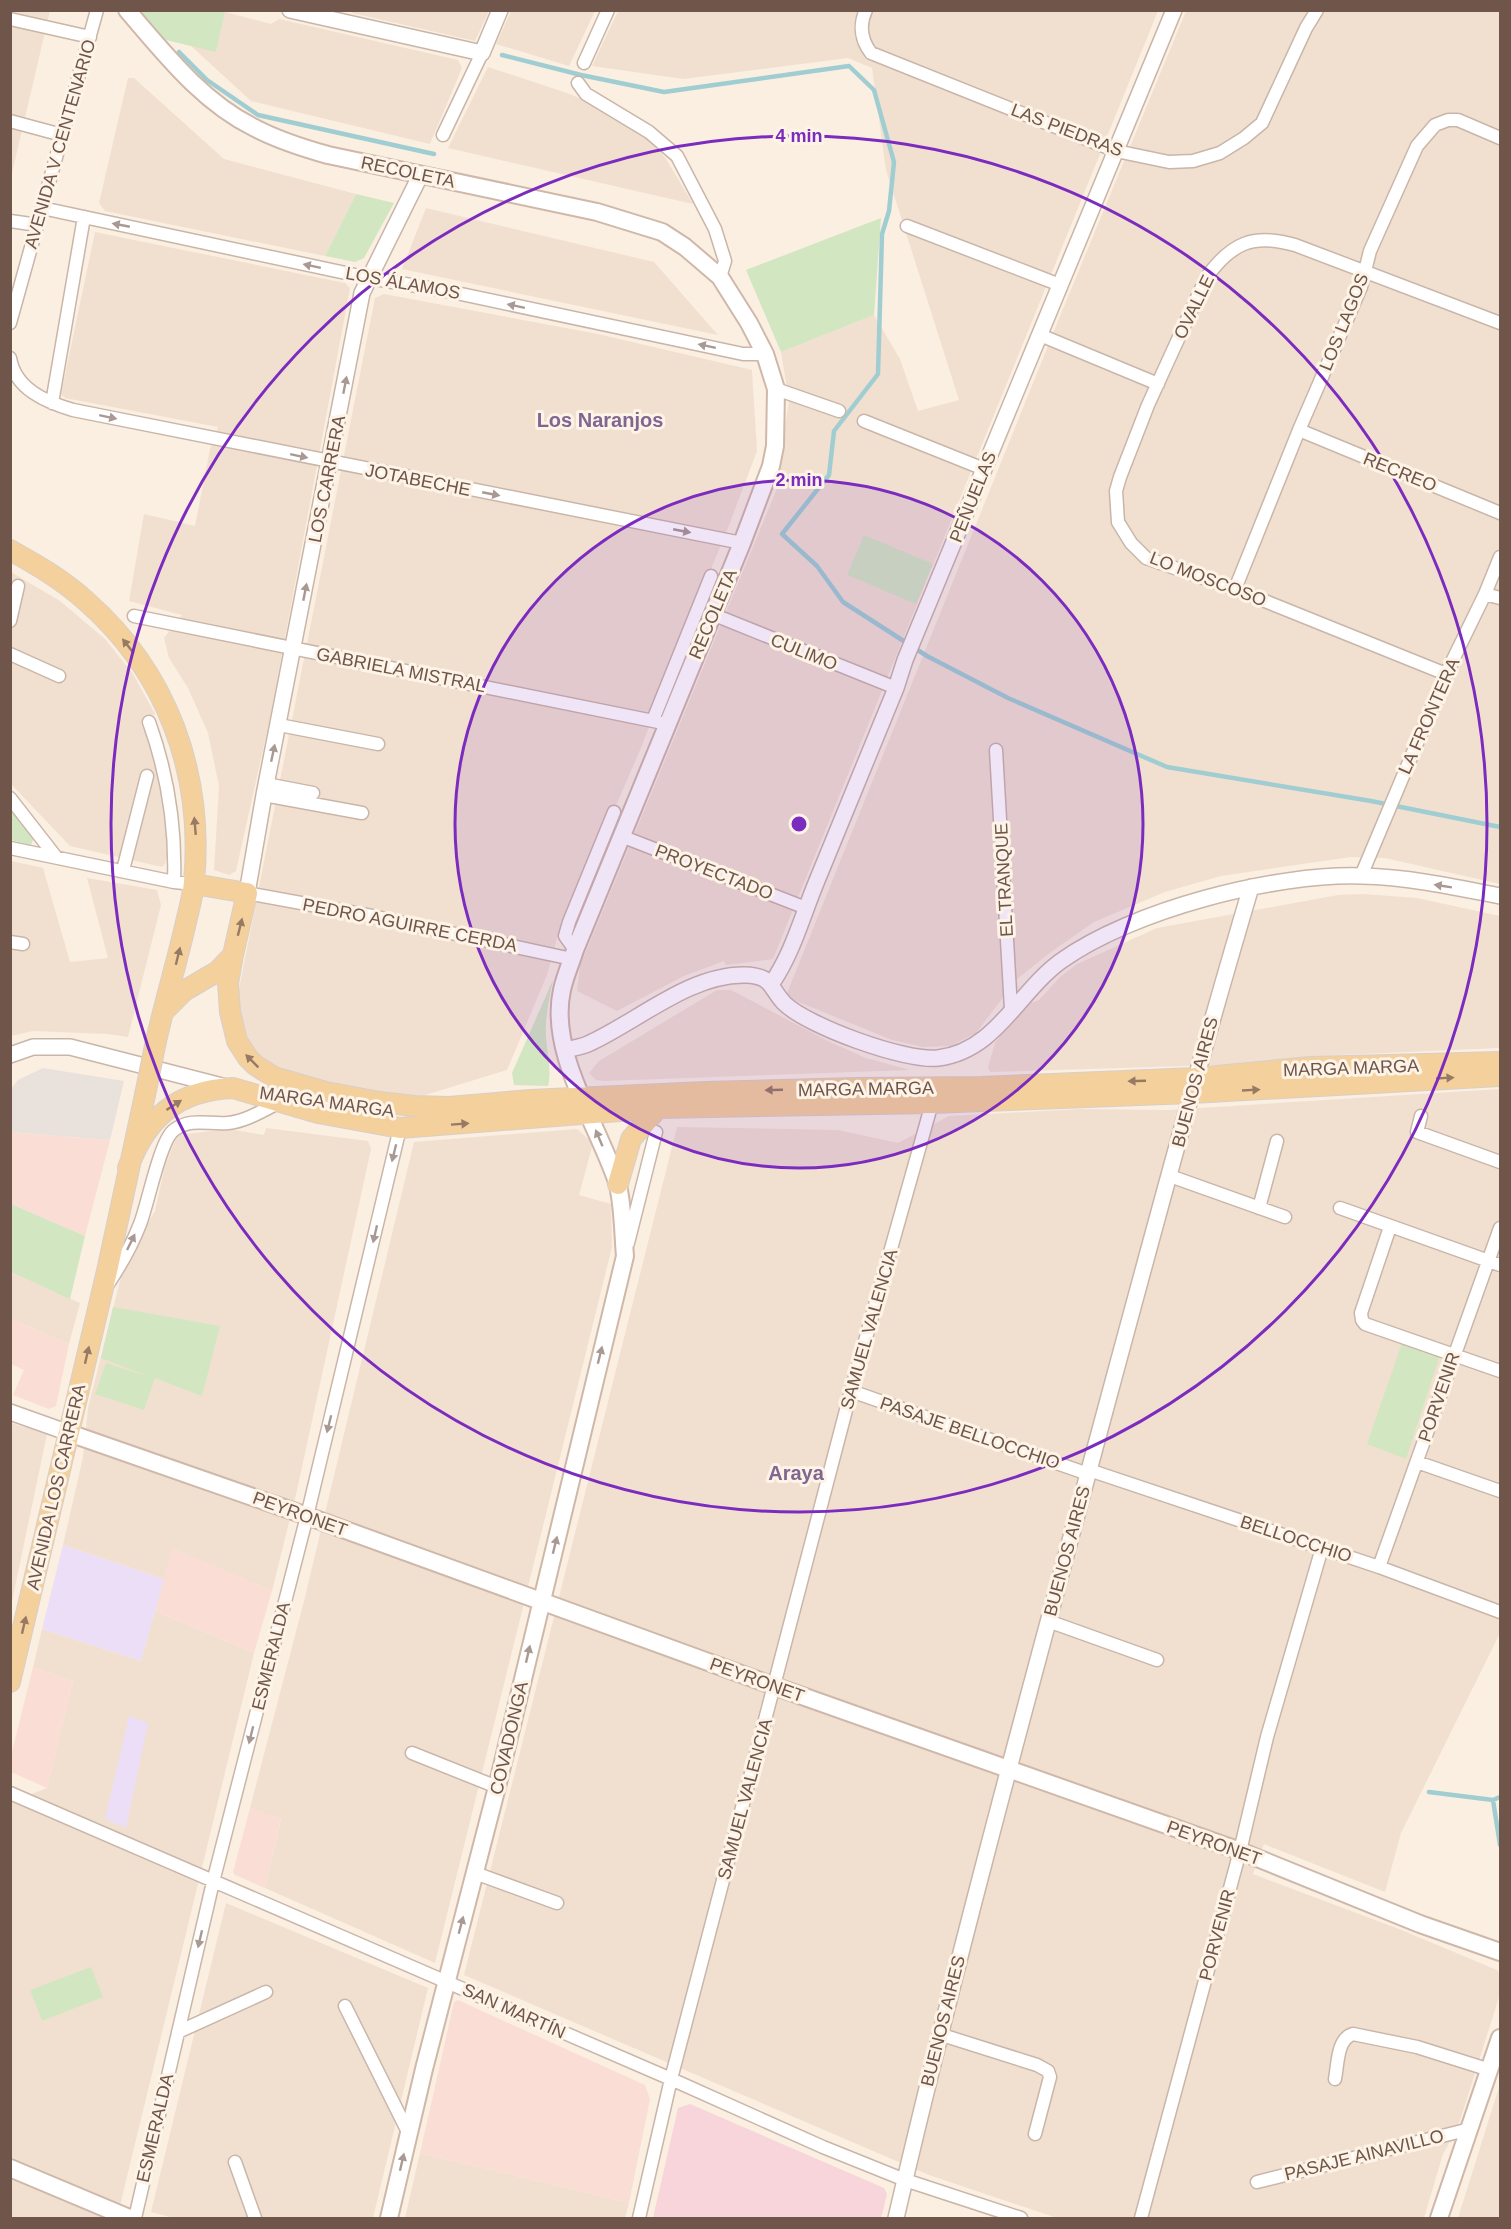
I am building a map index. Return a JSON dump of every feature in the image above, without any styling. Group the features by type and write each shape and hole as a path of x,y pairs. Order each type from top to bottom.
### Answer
{"main road":[{"name":"RECOLETA","path":"127,10 192,83 224,110 254,128 289,144 597,212 662,232 685,247 720,277 744,313 765,354 776,389 775,446 771,466 712,614 660,722 621,836 562,991 561,1029 565,1050 585,1106"},
{"name":"AVENIDA LOS CARRERA","path":"10,550 53,575 86,601 138,658 170,712 182,745 192,792 196,844 194,884 156,1041 102,1293 10,1682"},
{"path":"194,884 247,893 228,983 233,1027 237,1041 248,1058 264,1072 300,1085 352,1098 440,1109"},
{"path":"163,1013 184,991 218,971 233,955"},
{"name":"MARGA MARGA","path":"440,1109 530,1100 585,1106 658,1108 932,1103 1194,1086 1311,1067 1500,1062"},
{"name":"MARGA MARGA","path":"233,1088 318,1113 400,1128 585,1106 834,1088 1194,1086 1500,1076"},
{"path":"128,1168 141,1137 170,1107 188,1097 206,1091 233,1088"},
{"name":"COVADONGA","path":"389,2218 497,1787 624,1256 618,1184 585,1106"},
{"path":"618,1184 631,1139 658,1108"},
{"name":"PEYRONET","path":"69,1432 1240,1851 1420,1924 1500,1952"},
{"path":"1438,2218 1500,2038"},
{"path":"10,2168 129,2218"}],"street":[{"name":"AVENIDA V CENTENARIO","path":"11,315 97,10"},
{"path":"291,10 482,53"},
{"path":"443,135 500,10"},
{"path":"584,63 608,10"},
{"name":"LAS PIEDRAS","path":"866,10 861,28 862,38 872,53 1116,151 1169,162 1192,161 1220,153 1262,123 1306,28 1317,10"},
{"name":"PEÑUELAS","path":"771,983 786,962 896,688 905,660 1174,10"},
{"path":"10,19 90,37"},
{"path":"578,83 586,94 649,132 677,156 715,229 725,261 720,277"},
{"name":"LOS LAGOS","path":"1235,589 1299,430 1361,287 1375,241 1417,146 1435,125 1448,120 1458,120 1500,138"},
{"path":"10,121 62,135"},
{"name":"LOS CARRERA","path":"247,893 265,789 362,293 421,174"},
{"name":"LOS ÁLAMOS","path":"42,208 369,278 447,291 743,354 765,354"},
{"path":"51,403 84,217"},
{"path":"10,221 38,225"},
{"path":"907,225 1060,285"},
{"name":"OVALLE","path":"1158,384 1206,278 1216,264 1237,246 1263,239 1281,241 1365,270 1500,323"},
{"path":"1040,335 1158,384"},
{"name":"JOTABECHE","path":"10,358 21,383 37,396 73,410 330,463 742,543"},
{"name":"LO MOSCOSO","path":"1158,384 1116,491 1118,522 1131,543 1146,558 1235,589 1446,674"},
{"path":"776,389 839,411"},
{"path":"864,421 984,469"},
{"name":"RECREO","path":"1299,430 1500,513"},
{"name":"LA FRONTERA","path":"1361,876 1446,674 1485,594 1500,557"},
{"name":"RECOLETA","path":"660,722 711,576"},
{"path":"10,621 18,586"},
{"path":"1485,594 1500,598"},
{"name":"CULIMO","path":"712,614 896,688"},
{"name":"GABRIELA MISTRAL","path":"134,616 660,722"},
{"path":"10,654 59,676"},
{"path":"149,722 162,758 168,788 175,856 174,882"},
{"path":"279,725 378,744"},
{"name":"EL TRANQUE","path":"996,750 1011,1009"},
{"path":"123,870 147,776"},
{"path":"265,789 313,793"},
{"path":"265,789 362,813"},
{"path":"10,798 56,857"},
{"path":"574,955 565,936 568,922 614,812"},
{"name":"PROYECTADO","path":"621,836 806,908"},
{"path":"10,848 174,882 194,884"},
{"path":"565,1050 588,1044 696,984 718,977 745,975 756,976 771,983 784,1003 825,1029 902,1055 936,1059 978,1044 991,1034 1011,1009 1059,962 1089,943 1158,913 1251,887 1306,879 1361,876 1419,882 1500,896"},
{"name":"BUENOS AIRES","path":"896,2218 939,2034 1008,1769 1194,1086 1251,887"},
{"name":"PEDRO AGUIRRE CERDA","path":"247,893 574,955"},
{"name":"MARGA MARGA","path":"10,1055 33,1047 70,1047 233,1088 395,1113 440,1109"},
{"name":"MARGA MARGA","path":"163,1148 169,1134 183,1125 196,1121 226,1124 248,1118 278,1103"},
{"name":"SAMUEL VALENCIA","path":"639,2218 671,2079 851,1391 932,1103"},
{"path":"400,1128 440,1109"},
{"path":"1421,1116 1417,1132 1500,1162"},
{"name":"ESMERALDA","path":"135,2218 213,1882 307,1516 400,1128"},
{"name":"COVADONGA","path":"624,1256 656,1132"},
{"path":"1259,1208 1277,1141"},
{"name":"AVENIDA LOS CARRERA","path":"102,1293 118,1270 140,1224 163,1148"},
{"path":"1170,1176 1285,1217"},
{"path":"1340,1208 1494,1263"},
{"path":"1390,1227 1361,1313 1365,1324 1500,1371"},
{"name":"PORVENIR","path":"1379,1567 1454,1354 1494,1263 1500,1228"},
{"name":"PASAJE BELLOCCHIO","path":"851,1391 1089,1472"},
{"name":"PEYRONET","path":"10,1412 69,1432"},
{"path":"1417,1462 1500,1491"},
{"name":"BELLOCCHIO","path":"1089,1472 1379,1567 1500,1612"},
{"name":"PORVENIR","path":"1141,2218 1240,1851 1267,1737 1322,1548"},
{"path":"1048,1622 1157,1660"},
{"path":"412,1753 497,1787"},
{"name":"SAN MARTÍN","path":"10,1793 823,2147 988,2213 1021,2218"},
{"path":"475,1873 557,1903"},
{"path":"178,2032 266,1992"},
{"path":"345,2006 409,2134"},
{"path":"939,2034 1037,2065 1048,2071 1050,2077 1035,2134"},
{"path":"1335,2079 1342,2043 1346,2036 1353,2034 1417,2047 1490,2070"},
{"name":"PASAJE AINAVILLO","path":"1257,2182 1470,2129"},
{"path":"235,2162 255,2218"}],"shaded area":[{"path":"352,10 489,11 475,41 352,13"},
{"path":"511,10 595,11 569,66 496,44"},
{"path":"11,11 50,11 11,177"},
{"path":"618,11 1158,11 773,959 726,965 724,961 684,976 617,1011 577,991 580,966 776,491 789,400 781,352 874,315 900,359 918,411 959,400 886,170 872,68 848,58 683,79 592,66"},
{"path":"1186,11 1500,11 1500,884 1385,858 1351,857 1221,876 1165,892 1094,922 1017,979 976,1033 950,1046 923,1047 892,1040 789,998 787,993 1058,321"},
{"path":"225,12 271,24 279,19 458,60 462,68 430,144 251,101 189,44 216,51"},
{"path":"488,67 567,93 603,108 648,137 666,159 693,204 448,148"},
{"path":"128,78 134,78 224,159 356,194 325,256 105,211 99,203"},
{"path":"426,208 654,262 718,335 402,269"},
{"path":"95,232 345,283 350,288 270,718 236,871 229,875 214,870 219,786 208,733 188,688 169,658 164,638 182,615 129,601 144,514 195,526 210,449 218,427 65,398 61,394"},
{"path":"384,294 598,334 752,370 757,451 672,663 643,743 615,808 612,808 557,938 547,975 507,1070 422,1096 382,1097 264,1066 240,1033 236,1004 375,298"},
{"path":"11,572 60,601 105,639 133,674 155,714 141,723 155,759 165,817 167,857 162,867 70,846 11,784"},
{"path":"11,861 43,868 70,962 108,958 87,878 157,890 161,905 128,1037 33,1031 11,1036"},
{"path":"1363,894 1417,898 1500,916 1500,1048 1339,1055 1250,1064 990,1072 988,1067 995,1043 1009,1025 1028,1004 1039,1000 1060,977 1077,964 1157,928 1338,895"},
{"path":"717,990 731,990 828,1041 866,1058 910,1070 604,1081 596,1080 589,1073 599,1061"},
{"path":"43,1068 124,1081 110,1140 11,1132 11,1089 18,1080"},
{"path":"1500,1089 1500,1633 1401,1833 1385,1892 1264,1844 1253,1874 1399,1929 1497,1970 1500,1974 1500,1994 1458,2127 1443,2154 1424,2218 1057,2218 929,2175 464,1975 677,1127 838,1130 898,1143 949,1116 1080,1109 1168,1110"},
{"path":"266,1128 368,1141 371,1149 297,1490 272,1591 173,1549 164,1579 63,1545 83,1457 88,1408 122,1273 155,1211 164,1170 177,1135 229,1129 264,1135"},
{"path":"577,1129 593,1143 579,1195 611,1204 612,1247 435,1963 265,1888 281,1819 250,1808 304,1601 414,1142"},
{"path":"10,1132 110,1140 85,1236 11,1204"},
{"path":"11,1272 80,1303 69,1344 11,1319"},
{"path":"11,1319 69,1344 56,1406 49,1409 13,1395 24,1370 11,1364"},
{"path":"10,1423 47,1434 11,1606"},
{"path":"63,1545 164,1579 141,1661 42,1629"},
{"path":"172,1548 272,1591 254,1653 155,1611"},
{"path":"155,1611 254,1653 117,2218 11,2218 11,1802 47,1788 73,1681 33,1667 42,1629 141,1661"},
{"path":"33,1667 73,1681 47,1788 11,1772 11,1756"},
{"path":"129,1716 148,1723 126,1828 105,1819"},
{"path":"250,1808 281,1818 265,1888 233,1872"},
{"path":"226,1903 428,1988 373,2218 174,2218 151,2212"},
{"path":"458,2000 645,2085 650,2099 629,2203 420,2153 454,2002"},
{"path":"1500,2084 1500,2218 1458,2218"},
{"path":"690,2104 884,2188 887,2194 881,2218 653,2218 678,2108"},
{"path":"420,2153 629,2203 625,2218 405,2218"}],"green space":[{"path":"142,10 225,12 216,52 166,40 141,13"},
{"path":"356,194 394,203 364,258 355,262 325,256"},
{"path":"881,218 874,315 781,352 746,270"},
{"path":"864,535 933,564 916,604 847,575"},
{"path":"10,810 34,837 31,845 11,840"},
{"path":"553,980 546,1022 548,1086 514,1085 512,1073"},
{"path":"11,1204 85,1236 70,1299 11,1272"},
{"path":"113,1307 220,1326 202,1396 155,1378 144,1410 95,1394 106,1363 153,1378 101,1358"},
{"path":"1402,1343 1440,1355 1406,1459 1367,1444"},
{"path":"91,1967 103,1997 42,2021 30,1990"}],"waterway":[{"path":"179,52 207,80 258,115 434,154"},
{"path":"502,55 581,75 664,92 849,66 874,90 894,162 889,211 882,234 878,374 834,431 829,475 782,534 817,566 843,602 927,656 1008,698 1167,767 1371,801 1500,827"},
{"path":"1429,1792 1493,1800 1500,1797"},
{"path":"1493,1800 1500,1845"}],"district":[{"name":"Los Naranjos","path":"600,420"},
{"name":"Araya","path":"796,1473"}]}
